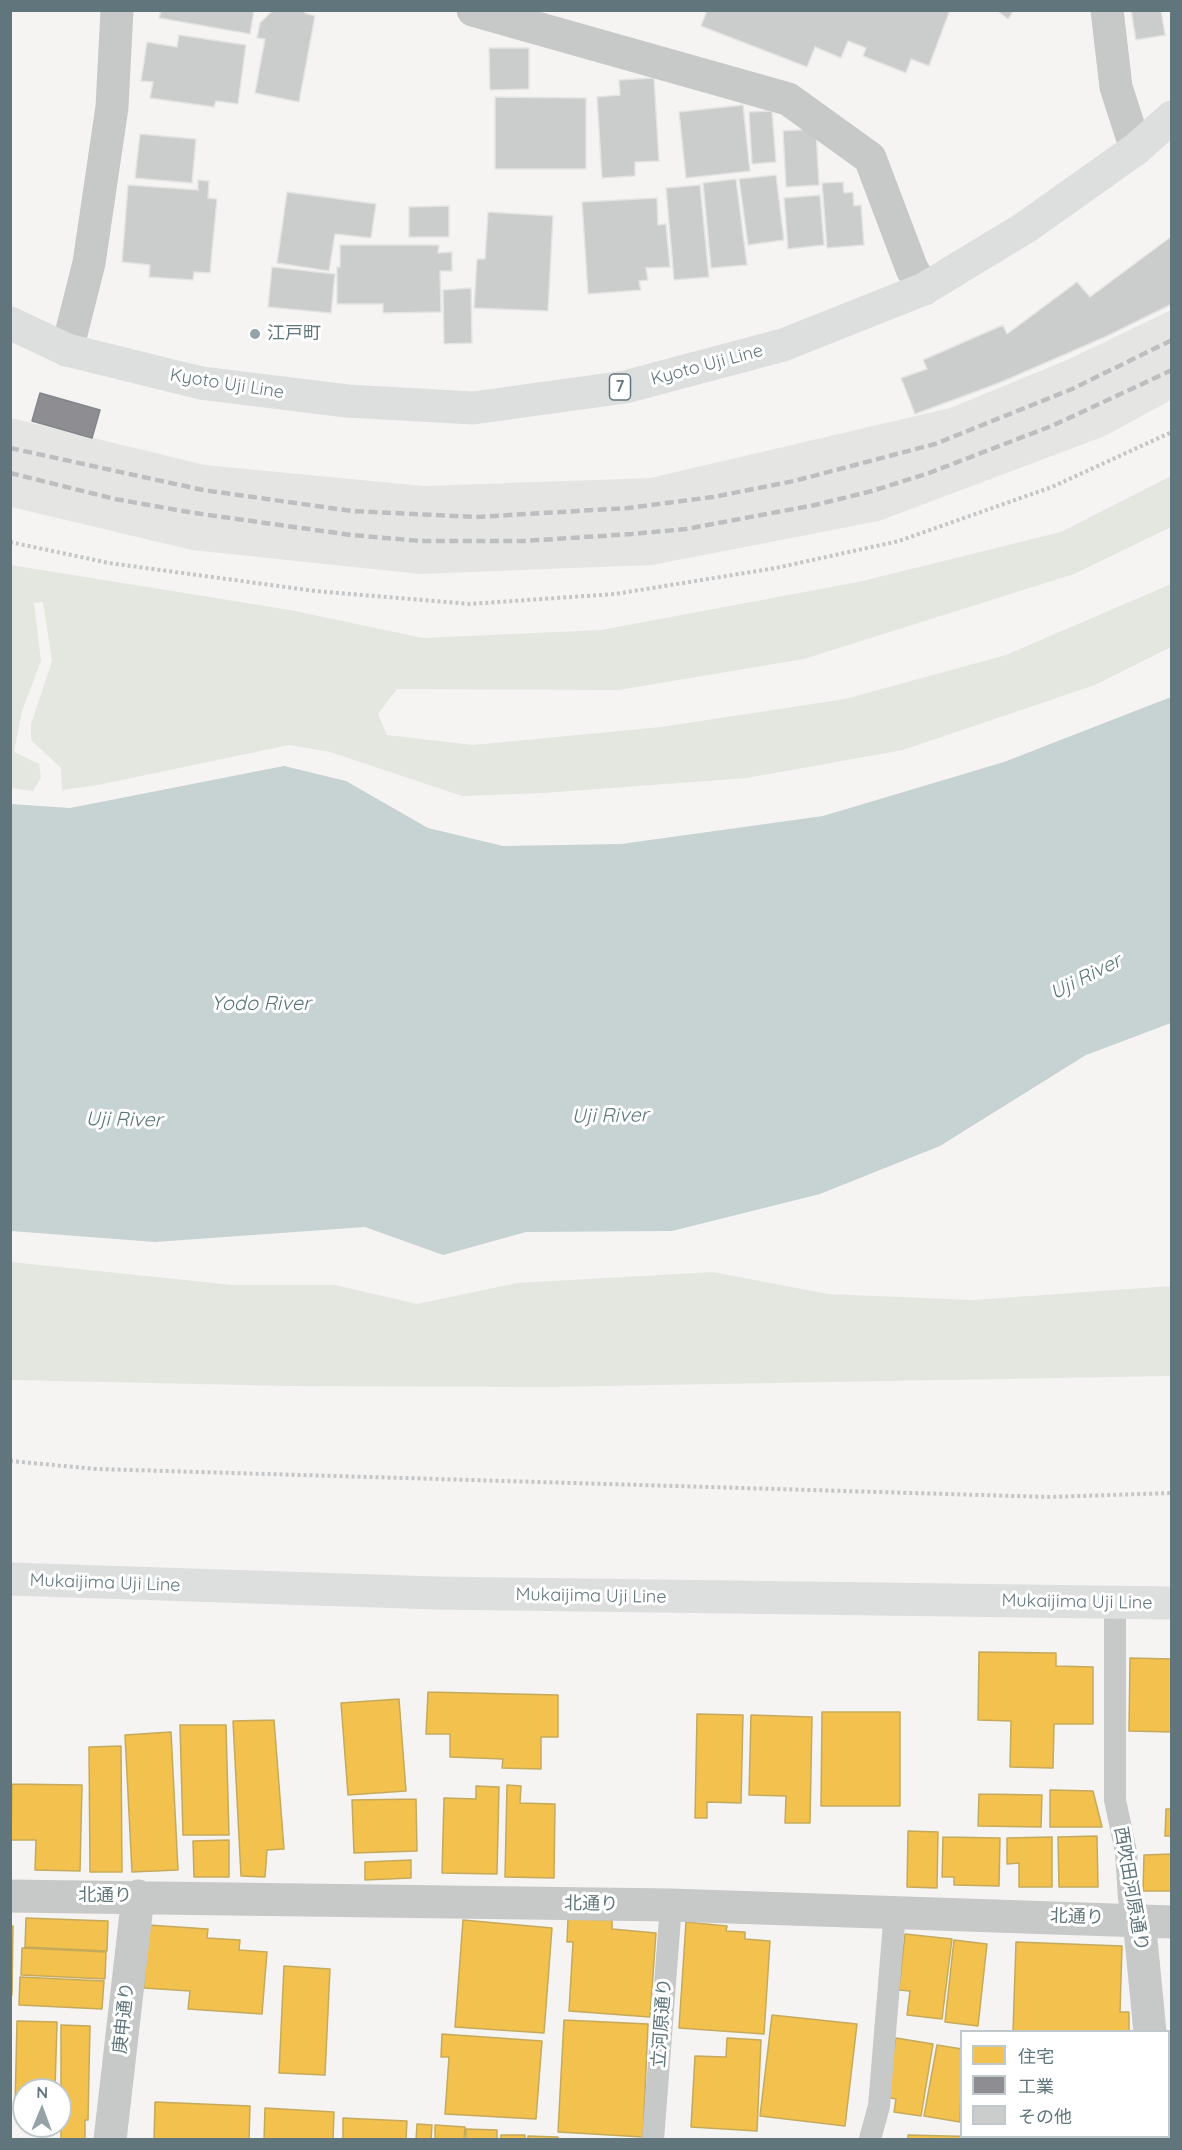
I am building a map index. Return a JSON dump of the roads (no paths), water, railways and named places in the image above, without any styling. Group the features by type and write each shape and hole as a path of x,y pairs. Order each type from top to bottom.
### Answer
{"main road":[{"name":"Kyoto Uji Line","path":"10,322 67,350 201,383 347,401 473,408 624,387 772,348 924,289 1026,227 1136,149 1172,117"},
{"name":"Mukaijima Uji Line","path":"10,1580 436,1593 1172,1603"}],"street":[{"path":"67,350 89,263 112,106 117,10"},
{"path":"473,10 788,99 870,158 912,270 924,289"},
{"path":"1107,10 1116,87 1136,149"},
{"name":"北通り","path":"10,1896 671,1905 1139,1919 1172,1922"},
{"name":"庚申通り","path":"110,2139 138,1896"},
{"name":"西吹田河原通り","path":"1139,1919 1150,2030"}],"lane":[{"name":"西吹田河原通り","path":"1115,1603 1114,1800 1126,1852 1129,1899 1139,1919"},
{"name":"立河原通り","path":"653,2139 671,1905"},
{"path":"870,2139 879,2106 895,1911"}],"water":[{"name":"Yodo River","path":"1171,697 1171,1023 1086,1055 940,1146 820,1194 672,1231 526,1232 443,1255 365,1227 155,1242 11,1231 11,804 70,808 284,766 346,781 428,828 503,846 621,844 823,816 1004,762"}],"railway":[{"path":"10,448 203,490 352,511 476,517 628,508 713,497 794,481 935,444 1072,389 1172,340"},
{"path":"10,473 115,499 194,513 351,535 421,541 524,541 632,534 686,529 815,505 872,491 929,473 1054,425 1172,370"}],"place":[{"name":"江戸町","path":"255,334"}],"water label":[{"name":"Uji River","path":"1086,977"},
{"name":"Uji River","path":"610,1116"},
{"name":"Uji River","path":"124,1120"}]}
